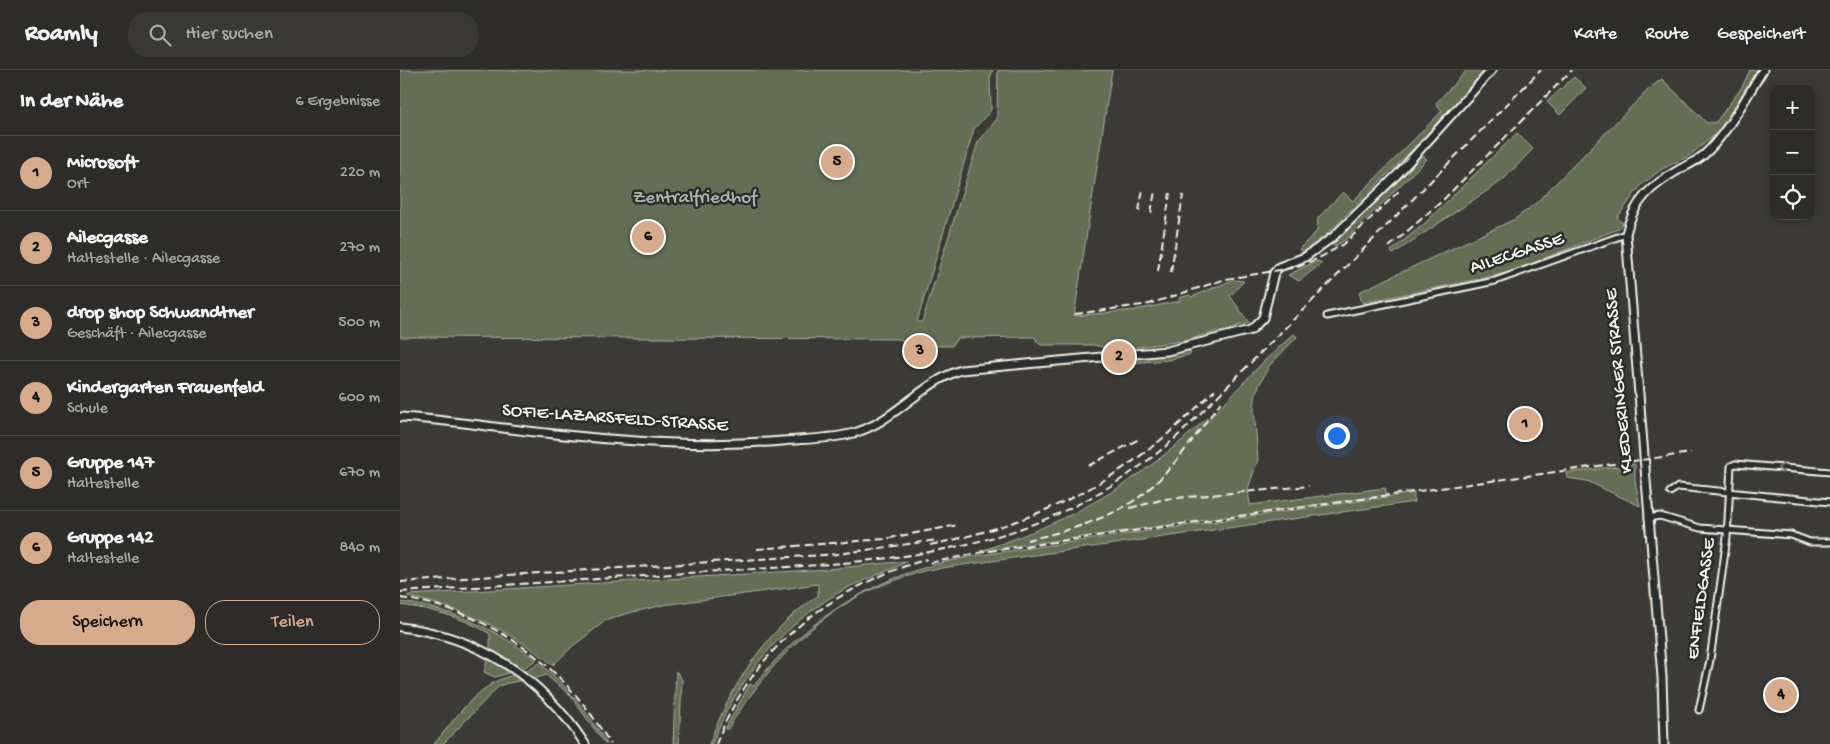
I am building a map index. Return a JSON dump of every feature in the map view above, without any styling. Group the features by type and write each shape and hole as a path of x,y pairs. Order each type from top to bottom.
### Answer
{"street":[{"name":"SOFIE-LAZARSFELD-STRASSE","path":"400,417 556,434 684,444 740,444 828,437 851,434 871,427 938,380 961,370 1167,351 1251,330 1259,324 1267,306 1274,272 1280,267 1320,248 1333,237 1396,176 1492,70"},
{"name":"KLEDERINGER STRASSE","path":"1664,744 1662,677 1626,234 1632,214 1640,200 1659,181 1708,152 1722,134 1762,70"},
{"name":"AILECGASSE","path":"1327,316 1495,281 1626,234"},
{"name":"ENFIELDGASSE","path":"1699,710 1710,660 1726,531 1731,466 1735,464 1830,472"},
{"path":"1670,492 1678,487 1830,502"},
{"path":"1648,518 1666,517 1700,528 1726,531 1735,529 1791,535 1810,542 1830,542"},
{"path":"400,627 457,639 505,662 530,680 553,701 585,744"}],"green space":[{"name":"Zentralfriedhof","path":"400,70 993,70 990,78 991,110 974,129 917,322 922,322 978,142 997,119 998,70 1112,70 1074,316 1135,310 1180,301 1179,298 1190,295 1191,297 1233,280 1244,281 1230,296 1249,323 1183,341 1116,350 1093,345 1041,345 1035,337 957,338 952,346 905,346 901,339 400,337"},
{"path":"1467,70 1485,70 1420,142 1323,238 1304,252 1299,249 1317,231 1318,218 1343,192 1353,201 1442,111 1436,103"},
{"path":"1750,70 1759,70 1717,133 1689,156 1662,169 1641,185 1617,218 1623,223 1618,229 1508,273 1362,303 1359,292 1515,219 1536,203 1651,87 1662,79 1707,123 1716,122 1742,87"},
{"path":"1574,77 1586,88 1560,115 1547,102"},
{"path":"1517,133 1533,149 1503,180 1393,254 1391,251 1424,224"},
{"path":"1422,155 1427,159 1345,240 1335,246 1331,245"},
{"path":"1317,261 1322,263 1299,281 1288,275"},
{"path":"1294,334 1297,337 1269,366 1256,392 1254,409 1258,459 1248,489 1250,505 1385,488 1387,495 980,551 1045,527 1074,513 1128,481 1154,463 1207,418 1209,419 1264,361"},
{"path":"1190,351 1191,354 1168,360 1131,363 1130,360"},
{"path":"1635,464 1635,481 1640,506 1587,481 1567,478 1566,473"},
{"path":"1414,493 1414,502 927,570 893,581 851,601 810,631 773,667 728,729 725,729 750,684 754,686 775,660 799,637 824,617 851,600 880,585 910,573 941,563 974,556"},
{"path":"907,561 849,587 805,616 785,634 766,653 735,696 712,744 709,744 728,702 752,661 782,625 818,596 818,584 663,605 625,614 605,621 573,646 553,665 520,641 485,622 448,607 408,597 408,595 827,569"},
{"path":"400,602 437,609 472,622 505,639 536,660 522,669 495,677 484,672 490,651 490,634 458,618 435,611 400,605"},
{"path":"539,663 576,700 607,744 605,744 570,695 546,675 499,686 443,744 434,744 476,695 493,683 528,670"},
{"path":"676,671 682,680 679,744 673,744"}],"railway":[{"path":"400,592 833,564 896,557 956,547 1015,531 1072,507 1128,475 1182,432 1541,70"},
{"path":"1389,247 1441,202 1572,70"},
{"path":"1139,211 1143,189"},
{"path":"1151,213 1155,191"},
{"path":"1075,314 1149,304 1226,279 1298,267 1344,244 1399,191"},
{"path":"1158,271 1170,193"},
{"path":"1171,272 1183,195"},
{"path":"930,545 990,530 1048,509 1075,496 1128,465 1177,426 1215,390"},
{"path":"1027,540 1097,520 1135,500 1171,467 1221,402"},
{"path":"1088,466 1139,439"},
{"path":"930,563 983,552 1691,453"},
{"path":"1130,508 1165,499 1309,486"},
{"path":"757,549 884,539 958,525"},
{"path":"400,582 838,554 937,540"},
{"path":"716,744 732,709 751,678 774,650 799,626 827,605 858,587 927,559"},
{"path":"400,598 433,605 464,615 494,629 522,646 548,667 571,690 592,716 610,744"}],"place":[{"name":"Gruppe 147","path":"837,162"},
{"name":"Gruppe 142","path":"648,237"},
{"name":"drop shop Schwandtner","path":"920,351"},
{"name":"Ailecgasse","path":"1119,357"},
{"name":"Microsoft","path":"1525,424"},
{"name":"Kindergarten Frauenfeld","path":"1781,695"}]}
